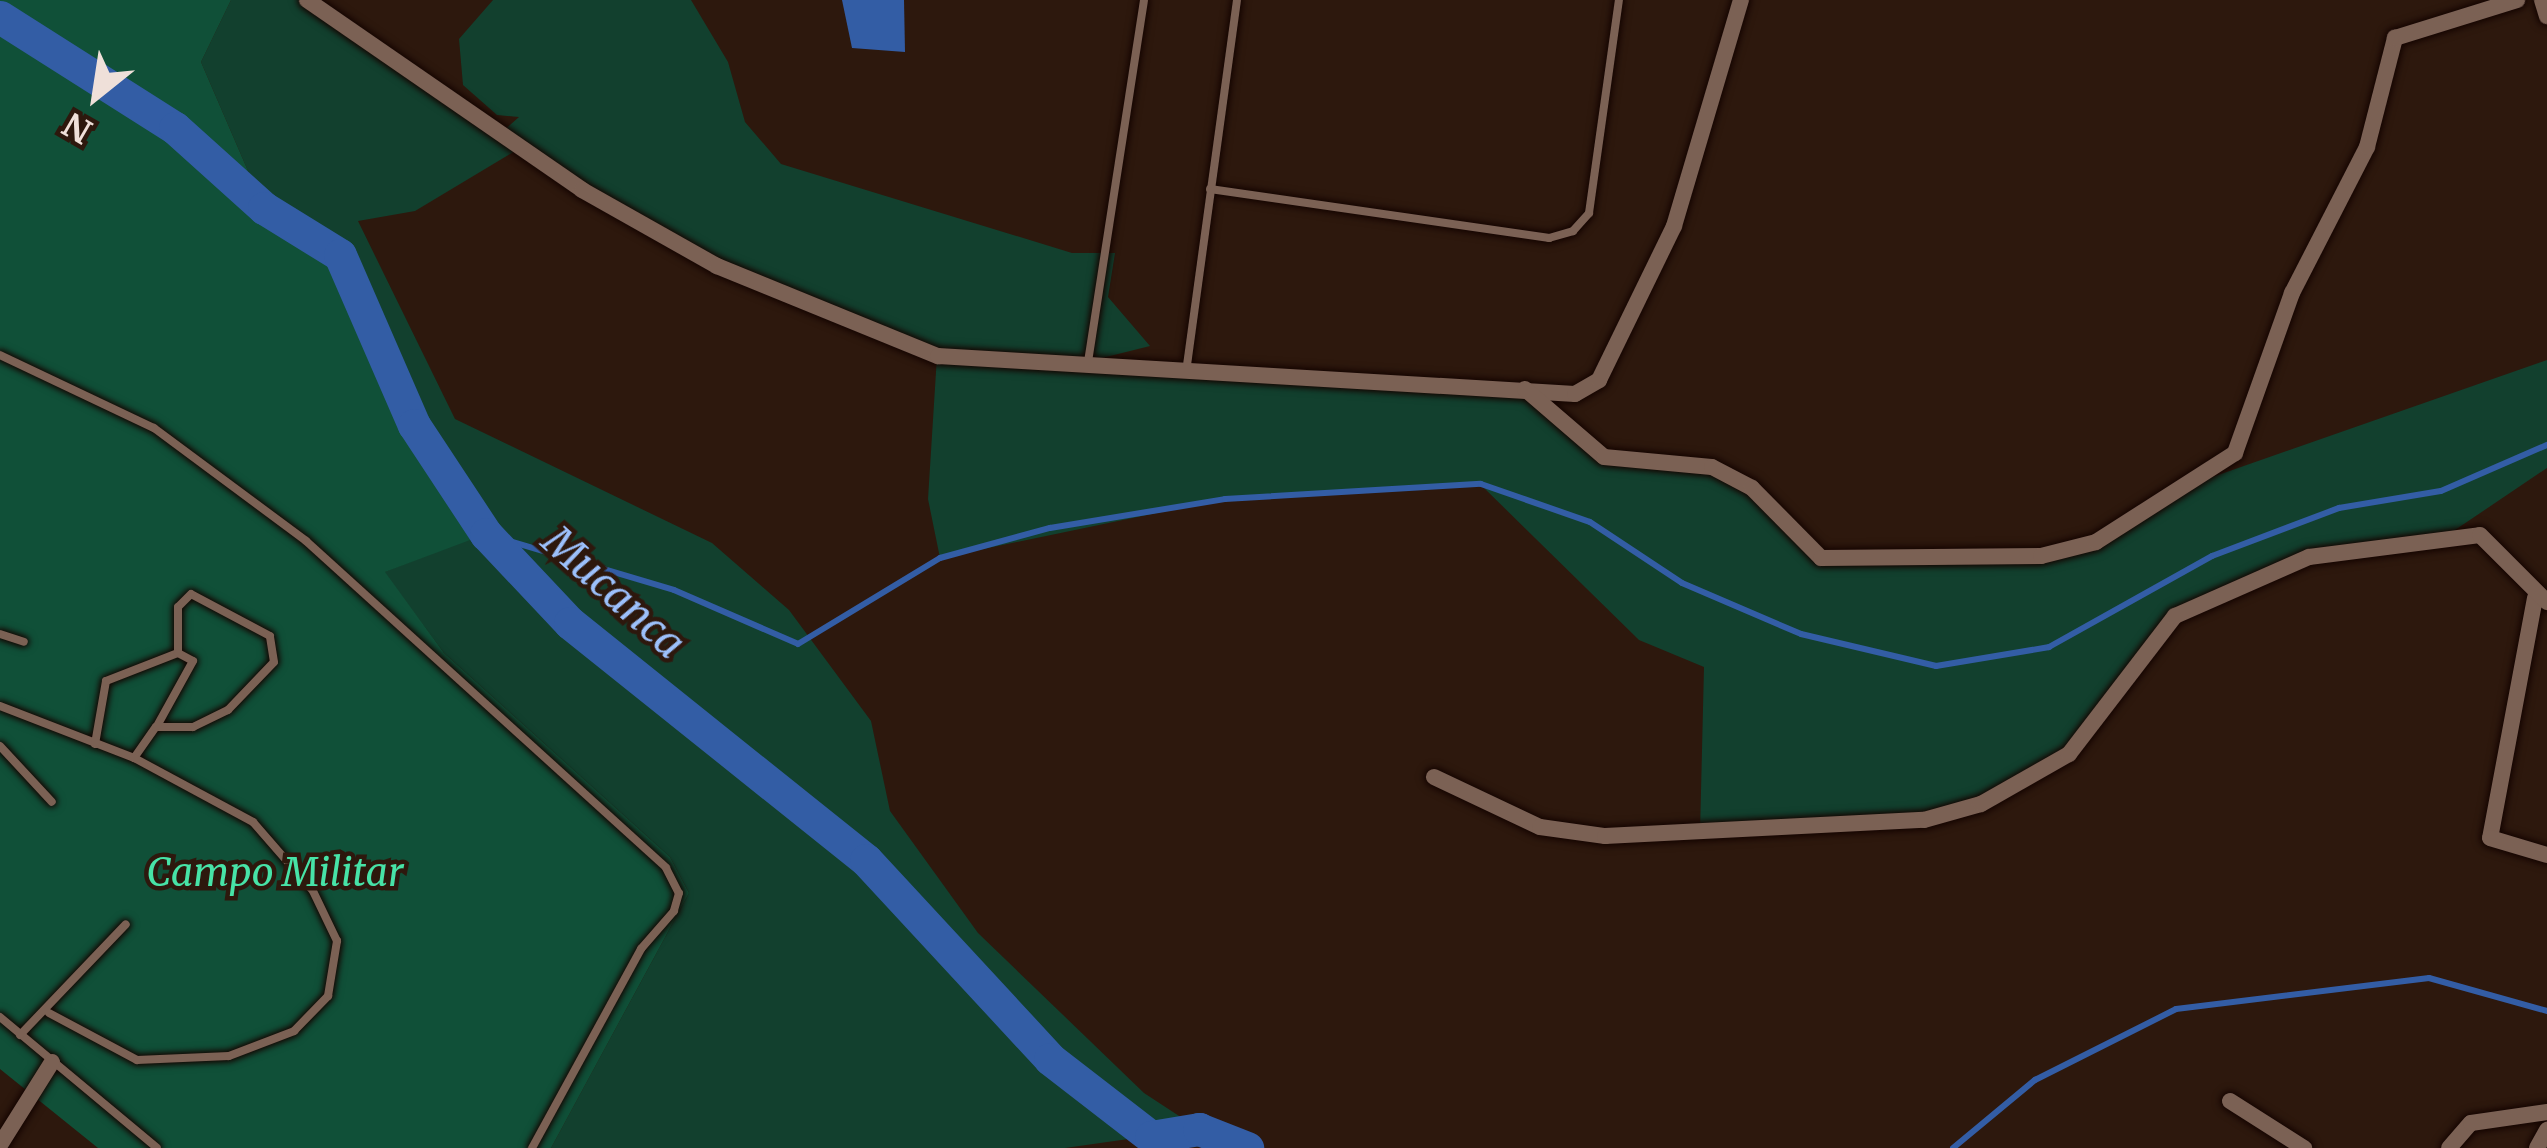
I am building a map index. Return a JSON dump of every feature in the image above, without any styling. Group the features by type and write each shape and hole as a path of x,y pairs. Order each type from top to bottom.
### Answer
{"street":[{"path":"307,0 581,190 717,266 938,356 1187,365 1575,394 1599,380 1674,226 1741,0"},
{"path":"1525,389 1604,457 1712,467 1752,488 1821,558 2041,556 2096,542 2235,453 2284,313 2367,146 2395,38 2517,0"},
{"path":"2542,0 2547,16"},
{"path":"1434,777 1540,827 1605,836 1924,820 1982,804 2069,754 2175,616 2308,556 2480,535 2541,600 2490,838 2547,855"},
{"path":"0,1145 52,1062"},
{"path":"2230,1101 2305,1148"},
{"path":"2449,1148 2471,1123 2547,1112"},
{"path":"2537,1148 2547,1130"}],"lane":[{"path":"1088,362 1144,0"},
{"path":"1187,365 1237,0"},
{"path":"1210,189 1549,238 1573,231 1588,213 1619,0"},
{"path":"0,355 154,428 306,541 666,868 680,893 674,910 640,949 532,1148"},
{"path":"157,727 193,727 228,710 274,662 271,636 191,594 178,607 178,653"},
{"path":"0,634 25,642"},
{"path":"94,744 106,681 178,653 193,661 134,758"},
{"path":"0,706 134,758 253,822 313,891 337,941 328,997 294,1031 230,1056 137,1060 49,1013"},
{"path":"0,746 52,802"},
{"path":"20,1035 49,1013 126,924"},
{"path":"0,1018 158,1148"}],"green space":[{"name":"Campo Militar","path":"0,0 231,0 201,62 264,208 340,255 414,425 486,534 385,572 444,653 670,857 689,893 551,1148 98,1148 0,1069"},
{"path":"231,0 307,0 500,134 519,117 497,115 463,85 459,39 493,0 691,0 728,62 745,122 781,164 1072,253 1115,253 1108,297 1150,346 1094,360 1525,389 1604,457 1712,467 1752,488 1822,558 2041,556 2096,542 2201,481 2547,360 2547,468 2452,532 2309,557 2175,616 2069,754 1981,804 1924,820 1700,833 1704,667 1639,640 1481,485 1224,499 940,558 928,499 937,356 717,266 520,148 415,211 358,221 455,419 712,543 789,610 871,721 890,811 978,933 1144,1093 1199,1129 1065,1148 551,1148 689,893 670,857 444,653 384,572 485,533 414,425 340,255 264,208 201,62"}],"water":[{"path":"842,0 904,0 905,52 852,48"}],"waterway":[{"name":"Mucanca","path":"0,17 175,128 264,208 340,255 414,425 486,534 570,623 866,860 1050,1059 1151,1137 1199,1129 1247,1148"},
{"path":"486,534 674,590 798,644 940,558 1050,528 1225,499 1481,484 1590,522 1682,583 1801,634 1936,666 2049,647 2212,556 2339,508 2441,491 2547,445"},
{"path":"1953,1148 2035,1080 2176,1009 2429,978 2547,1011"}]}
